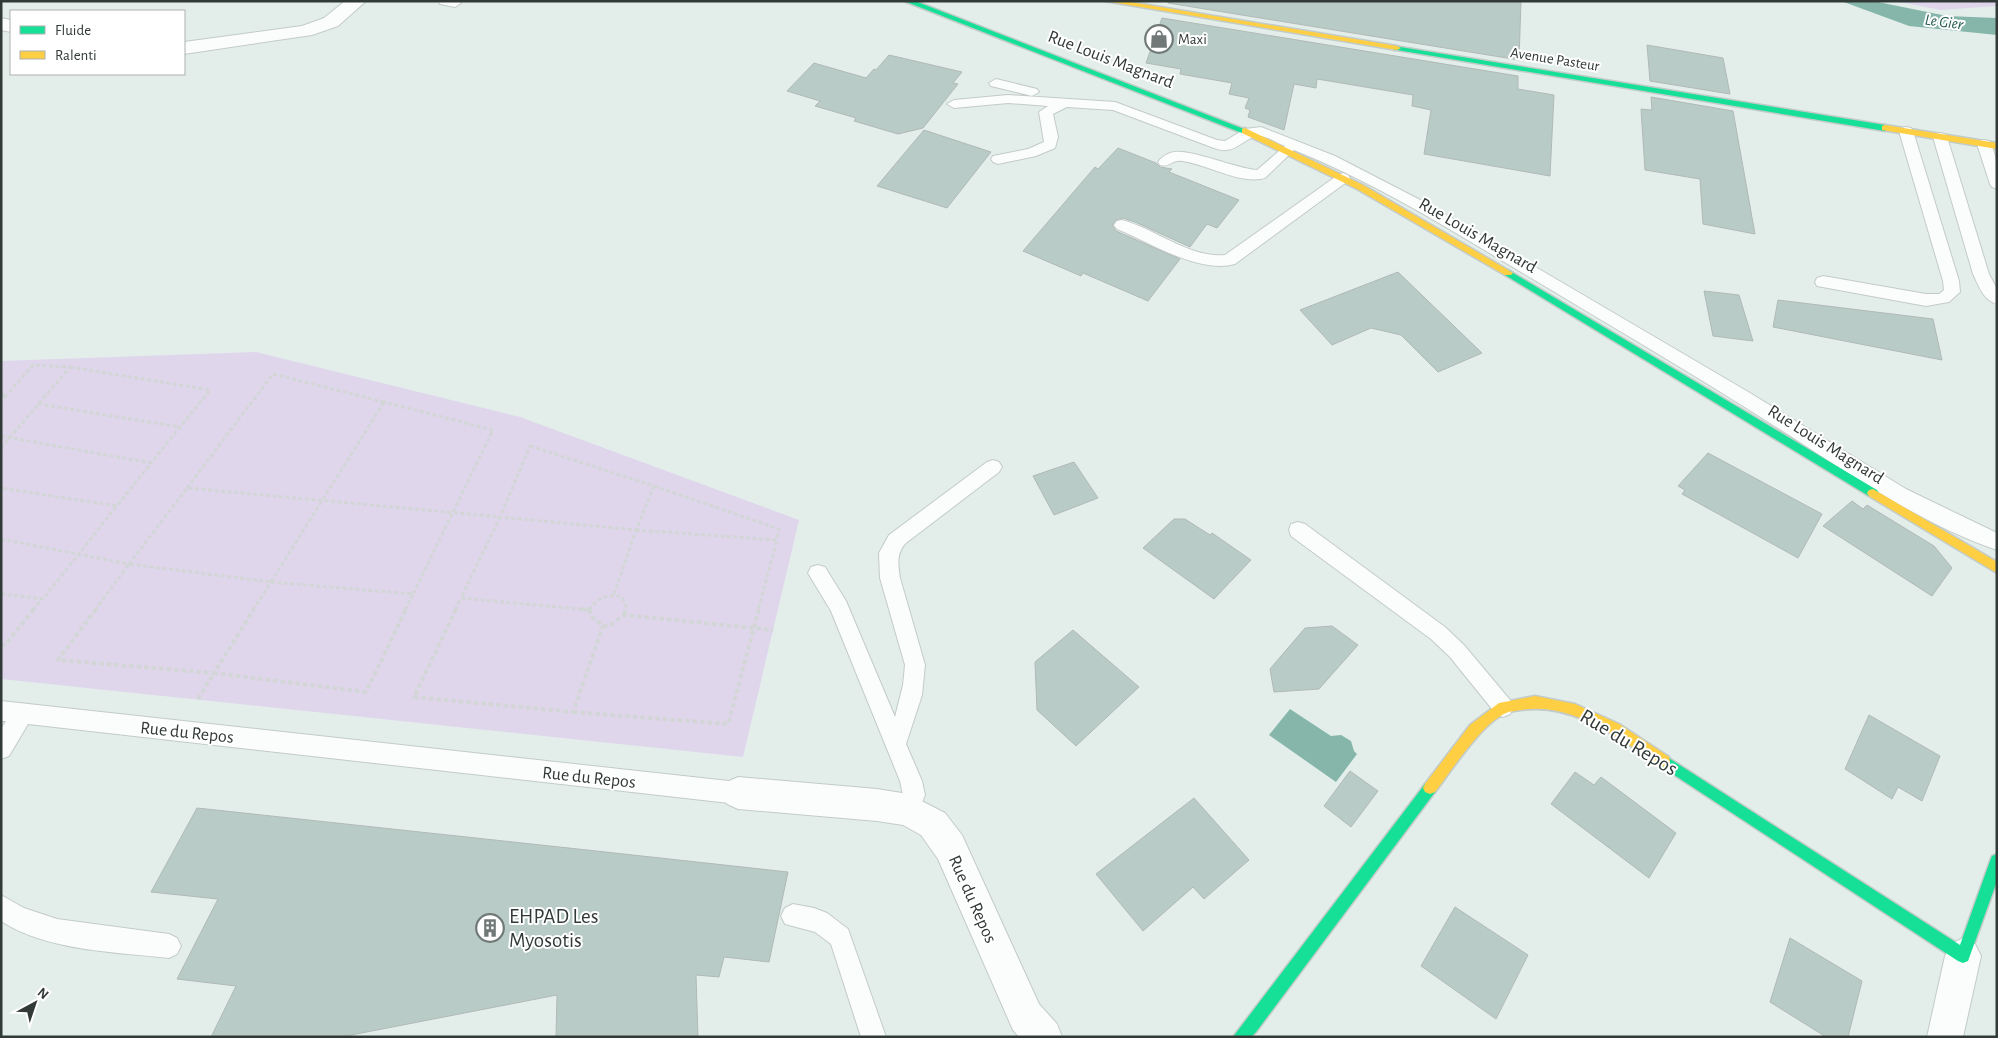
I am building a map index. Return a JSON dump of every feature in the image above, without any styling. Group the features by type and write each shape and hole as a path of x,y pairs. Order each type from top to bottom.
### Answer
{"street":[{"path":"185,48 305,31 331,22 357,1"},
{"name":"Rue Louis Magnard","path":"908,1 1177,102 1250,132 1343,178 1556,301 1997,568"},
{"name":"Avenue Pasteur","path":"1109,1 1149,5 1990,145"},
{"name":"Rue du Repos","path":"1240,1037 1257,1019 1475,729 1503,708 1535,702 1571,708 1614,728 1963,956"},
{"name":"Rue du Repos","path":"738,793 908,810 933,824 950,847 1026,1017 1044,1037"},
{"path":"1945,1037 1963,956 1997,861"}],"lane":[{"path":"996,83 1067,102"},
{"path":"954,104 1008,99 1115,106 1214,144 1226,146 1235,143 1250,132 1261,131 1284,139 1370,178 1423,207 1753,403 1912,502 1950,522 1997,542"},
{"path":"998,159 1031,154 1050,146 1052,135 1046,124 1046,112 1067,102"},
{"path":"1823,282 1926,300 1940,300 1948,297 1952,292 1951,281 1906,130"},
{"path":"1940,137 1981,274 1989,291 1997,298"},
{"path":"1990,145 1997,184"},
{"path":"1165,162 1175,156 1182,156 1242,173 1260,175 1287,150"},
{"path":"1122,225 1200,258 1221,262 1230,260 1343,178"},
{"path":"896,744 914,682 914,665 911,647 889,569 891,545 993,467"},
{"path":"1298,530 1438,633 1457,651 1503,708"},
{"path":"818,573 839,607 911,781 914,795 908,810"},
{"name":"Rue du Repos","path":"1,711 738,793"},
{"path":"1,749 23,713"},
{"path":"1,907 9,914 43,928 170,946"},
{"path":"793,916 813,918 829,925 840,937 874,1037"}],"path":[{"path":"1,401 33,365 70,367 210,390 5,645 1,645"},
{"path":"1,448 70,367"},
{"path":"273,374 493,430 366,692 214,673 58,660 187,488 273,374"},
{"path":"1,394 7,394"},
{"path":"198,699 384,402"},
{"path":"38,404 181,427"},
{"path":"1,436 151,463"},
{"path":"530,446 779,529 728,724 414,697 500,517 530,446"},
{"path":"614,594 636,530 654,486"},
{"path":"1,488 117,506"},
{"path":"187,488 636,530 776,540"},
{"path":"1,540 129,564 272,582 414,594"},
{"path":"1,594 43,598"},
{"path":"614,594 622,598 626,608 624,615 611,625 603,626 592,617 589,610 597,599 614,594"},
{"path":"462,598 589,610"},
{"path":"624,615 773,630"},
{"path":"573,712 603,626"}],"shaded area":[{"path":"1894,1 1997,1 1997,6 1941,10"},
{"path":"256,352 520,417 799,520 743,757 1,679 1,361"}],"water":[{"name":"Le Gier","path":"1841,1 1873,1 1947,16 1997,18 1997,35 1909,26"},
{"path":"1290,709 1331,736 1341,735 1351,741 1357,754 1336,782 1269,735"}],"building":[{"path":"1168,1 1521,1 1519,60 1168,3"},
{"path":"1162,18 1518,76 1518,89 1554,95 1550,176 1424,154 1431,110 1412,106 1413,95 1317,79 1316,88 1294,84 1284,130 1248,117 1250,110 1245,108 1249,98 1229,94 1232,83 1180,74 1181,69 1146,63"},
{"path":"1647,45 1723,58 1730,94 1650,81"},
{"path":"889,55 962,72 953,83 958,84 923,128 898,134 854,121 856,118 815,106 820,101 787,91 814,63 866,78"},
{"path":"1651,97 1733,111 1755,234 1703,224 1700,179 1645,170 1641,109 1652,110"},
{"path":"924,130 991,152 947,208 877,186"},
{"path":"1118,148 1156,163 1160,167 1172,169 1169,172 1239,200 1217,228 1207,224 1190,247 1135,222 1123,218 1116,220 1112,225 1116,231 1180,259 1148,301 1083,273 1081,276 1023,251 1095,167 1098,169"},
{"path":"1398,272 1482,353 1438,372 1401,335 1371,328 1332,345 1300,310"},
{"path":"1704,291 1739,295 1753,341 1713,336"},
{"path":"1778,300 1933,319 1942,360 1773,327"},
{"path":"1708,453 1822,514 1798,558 1682,494 1685,490 1678,486"},
{"path":"1074,462 1098,498 1054,515 1033,476"},
{"path":"1852,501 1863,509 1867,505 1934,546 1952,568 1932,596 1823,526"},
{"path":"1174,519 1185,519 1210,535 1212,533 1251,560 1214,599 1143,548"},
{"path":"1332,626 1358,645 1319,689 1274,692 1270,669 1305,628"},
{"path":"1073,630 1139,687 1076,746 1037,710 1035,662"},
{"path":"1869,715 1940,756 1922,801 1898,787 1892,799 1845,769"},
{"path":"1350,771 1378,791 1351,827 1324,806"},
{"path":"1575,772 1594,785 1601,777 1676,833 1649,878 1551,804"},
{"path":"1194,798 1249,860 1204,899 1193,887 1143,931 1096,874"},
{"name":"EHPAD Les Myosotis","path":"197,808 788,872 769,962 724,957 719,977 696,975 698,1037 556,1037 557,995 341,1037 211,1037 236,986 177,979 218,899 151,892"},
{"path":"1455,907 1528,955 1496,1019 1421,966"},
{"path":"1790,938 1862,981 1848,1037 1826,1037 1770,1002"}],"traffic: fast":[{"path":"908,1 1245,131"},
{"path":"1397,48 1885,128"},
{"path":"1508,273 1873,493"},
{"path":"1664,761 1963,956 1997,861"},
{"path":"1240,1037 1251,1027 1430,788"}],"traffic: slow":[{"path":"1109,1 1397,48"},
{"path":"1885,128 1997,146"},
{"path":"1245,131 1360,187 1508,273"},
{"path":"1873,493 1997,568"},
{"path":"1430,788 1475,729 1503,707 1535,702 1571,708 1614,728 1664,761"}],"place":[{"name":"Maxi","path":"1159,39"},
{"name":"EHPAD Les Myosotis","path":"490,928"}]}
